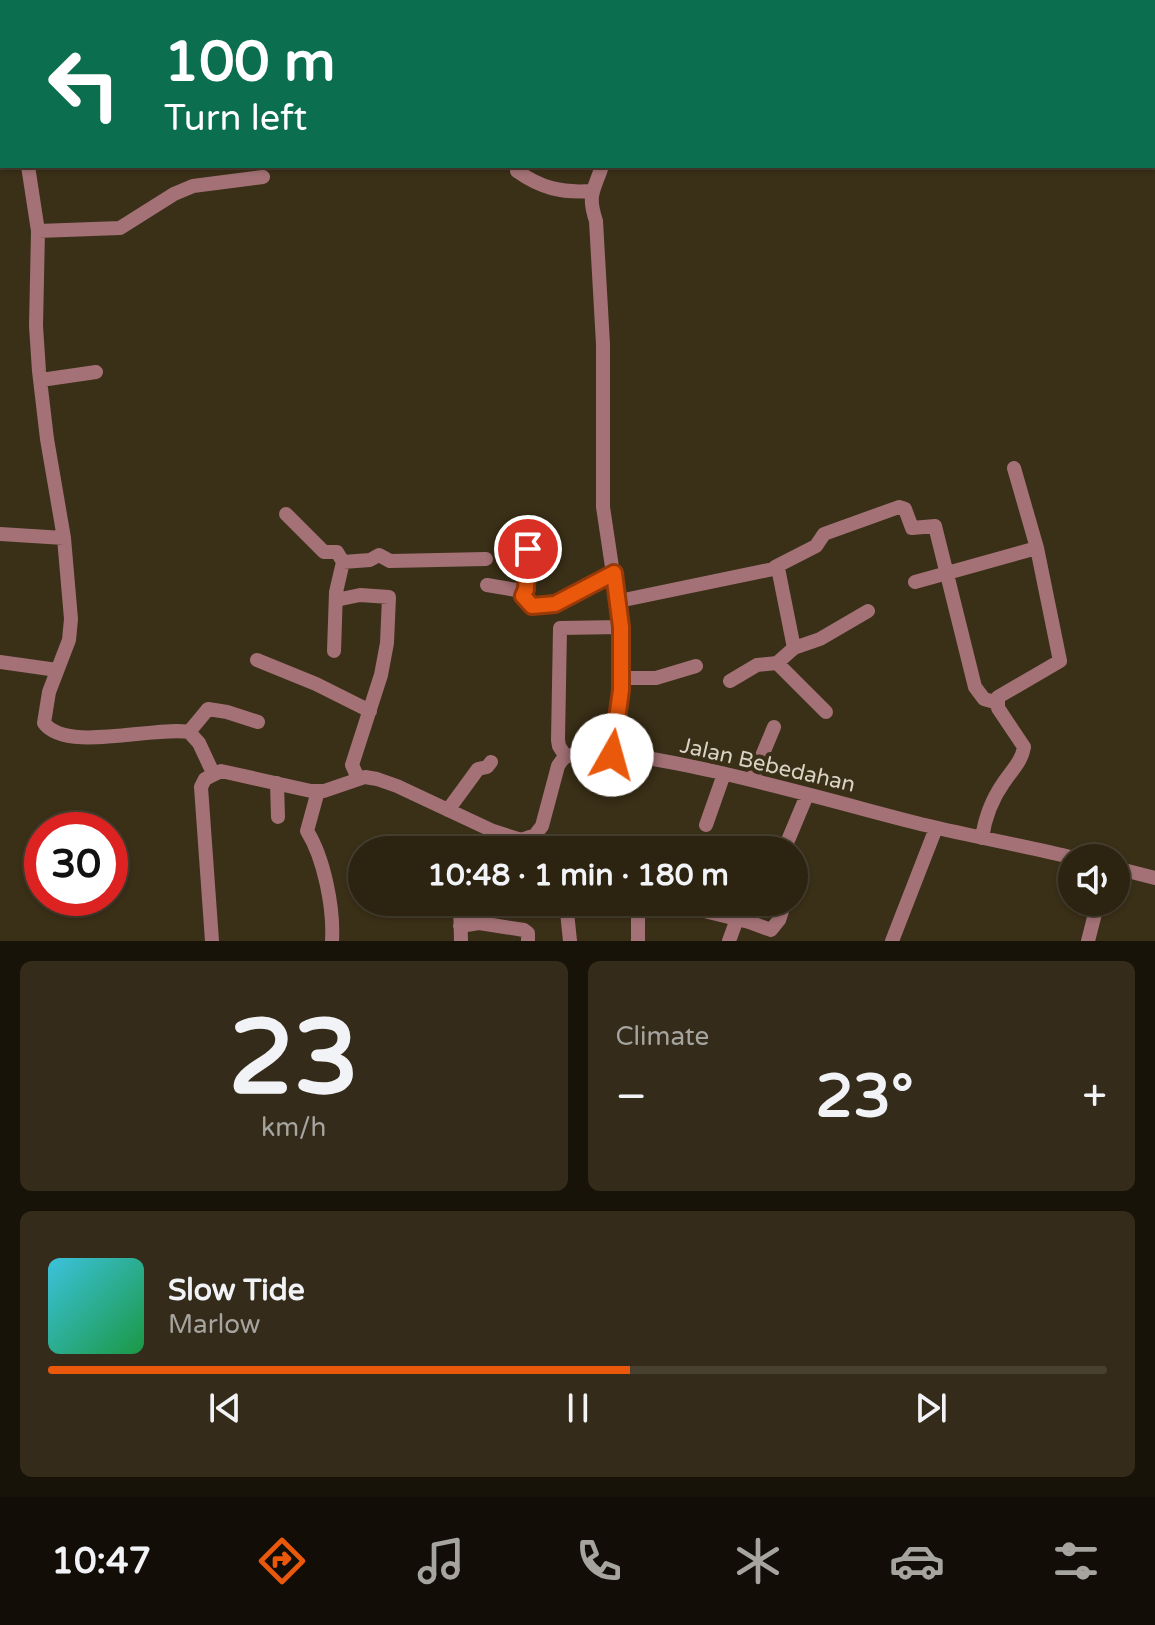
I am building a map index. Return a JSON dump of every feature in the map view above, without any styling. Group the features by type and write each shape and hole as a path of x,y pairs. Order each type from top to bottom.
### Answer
{"street":[{"path":"28,168 38,231 36,326 41,380 47,439 64,538 71,619 69,640 49,692 44,719 46,726 56,733 94,738 165,730 189,732 199,743 213,773"},
{"path":"601,168 591,191 591,204 596,221 603,344 603,507 621,627 621,678 612,755"},
{"path":"517,171 552,190 591,191"},
{"path":"38,231 120,228 174,194 193,186 263,177"},
{"path":"41,380 96,372"},
{"path":"998,703 1001,694 1060,661 1037,548 1014,468"},
{"path":"619,601 775,567 816,546 824,534 902,507 912,528 936,526 975,687 984,699 998,703 1024,747 1022,757 991,805 984,821 982,838"},
{"path":"286,514 324,552 337,552 343,562 336,600 334,651"},
{"path":"0,534 64,538"},
{"path":"915,582 1037,548"},
{"path":"523,596 528,549"},
{"path":"343,562 370,560 379,555 392,561 486,559"},
{"path":"775,567 782,579 794,648"},
{"path":"487,585 516,590 532,606 555,604 614,573"},
{"path":"336,600 360,595 389,597 383,664 352,765 358,778"},
{"path":"730,681 757,665 777,663 794,648 820,639 868,611"},
{"path":"212,941 201,787 205,779 213,773 231,772 318,791 332,789 358,778 377,779 515,839 533,837 542,826 558,766 566,757 558,740 560,628 621,627"},
{"path":"257,660 370,711"},
{"path":"0,662 57,670"},
{"path":"777,663 826,712"},
{"path":"621,678 656,678 696,666"},
{"path":"189,732 208,709 258,722"},
{"path":"752,780 774,727"},
{"name":"Jalan Bebedahan","path":"566,757 581,753 664,762 752,780 936,828 1058,854"},
{"path":"448,810 478,769 487,767 491,762"},
{"path":"706,825 724,774"},
{"path":"277,783 278,817"},
{"path":"318,791 307,831 316,844 332,915 332,941"},
{"path":"790,836 807,795"},
{"path":"892,941 936,828"},
{"path":"1130,872 1155,878"},
{"path":"567,916 570,941"},
{"path":"638,916 638,941"},
{"path":"725,916 773,930 779,916"},
{"path":"1088,941 1094,916"},
{"path":"729,941 737,919"},
{"path":"460,934 479,923 524,930 528,933 528,941"}],"route":[{"path":"528,549 523,596 532,606 555,604 614,573 621,627 621,690 612,755"}]}
